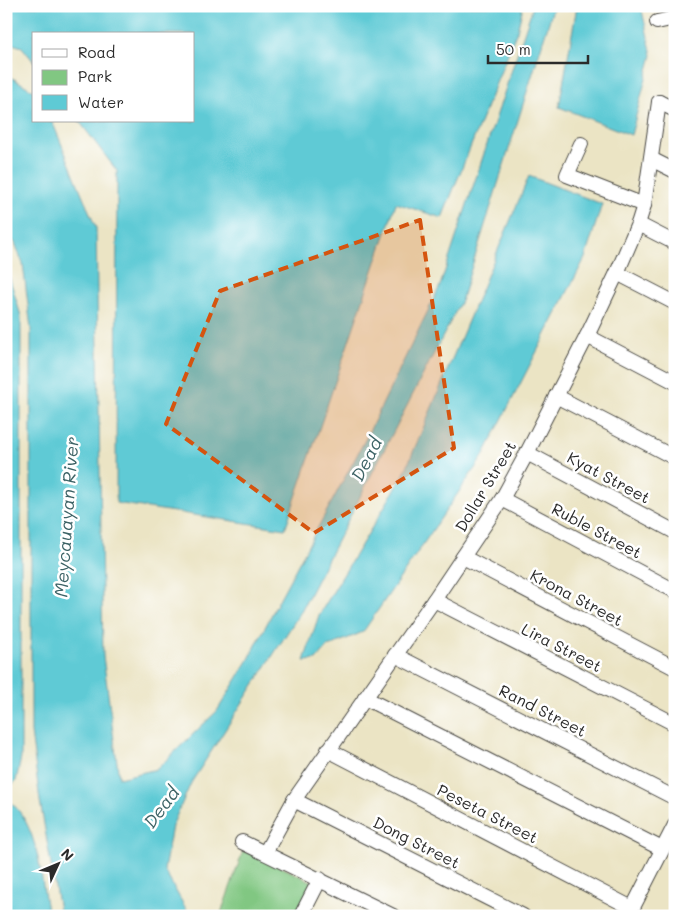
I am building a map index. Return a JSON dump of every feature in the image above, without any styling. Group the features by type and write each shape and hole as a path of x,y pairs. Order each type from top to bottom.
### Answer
{"street":[{"path":"656,22 675,18"},
{"path":"659,102 675,98"},
{"path":"659,102 675,110"},
{"name":"Dollar Street","path":"265,853 294,800 502,499 587,336 617,274 638,224 644,204 659,102"},
{"path":"581,144 567,175 644,204"},
{"path":"651,159 675,171"},
{"path":"638,224 675,243"},
{"path":"617,274 675,303"},
{"path":"587,336 675,382"},
{"path":"556,396 675,458"},
{"name":"Kyat Street","path":"526,453 675,532"},
{"name":"Ruble Street","path":"502,499 675,591"},
{"name":"Krona Street","path":"463,557 675,668"},
{"name":"Lira Street","path":"434,600 675,724"},
{"name":"Rand Street","path":"395,654 675,798"},
{"path":"365,698 662,849"},
{"name":"Peseta Street","path":"328,750 630,912"},
{"name":"Dong Street","path":"294,800 523,916"},
{"path":"630,912 675,824"},
{"path":"242,842 393,916"},
{"path":"301,916 320,879"}],"highlighted area":[{"path":"420,220 454,448 314,533 166,424 220,291"}],"green space":[{"path":"243,851 313,882 295,916 220,916"}],"water":[{"path":"6,6 523,6 517,31 442,218 396,203 285,529 116,503 117,171 80,122 195,122 195,32 32,32 32,60 22,47 6,42"},
{"path":"533,6 554,6 461,301 300,613 191,783 172,826 164,870 190,916 60,916 40,801 31,732 31,329 23,264 15,243 6,231 6,74 32,90 32,122 52,122 96,228 103,656 119,778 157,769 217,711 248,661 365,440 440,286"},
{"path":"577,6 641,6 652,55 631,135 559,107"},
{"path":"529,176 602,204 585,258 482,458 363,632 327,647 316,660 304,661 319,615 403,476"},
{"path":"6,266 21,316 21,758 16,781 9,787 6,786"},
{"path":"6,799 26,821 32,836 37,852 48,916 6,916"}],"water label":[{"name":"Dead","path":"366,459"},
{"name":"Meycauayan River","path":"66,517"},
{"name":"Dead","path":"161,807"}]}
